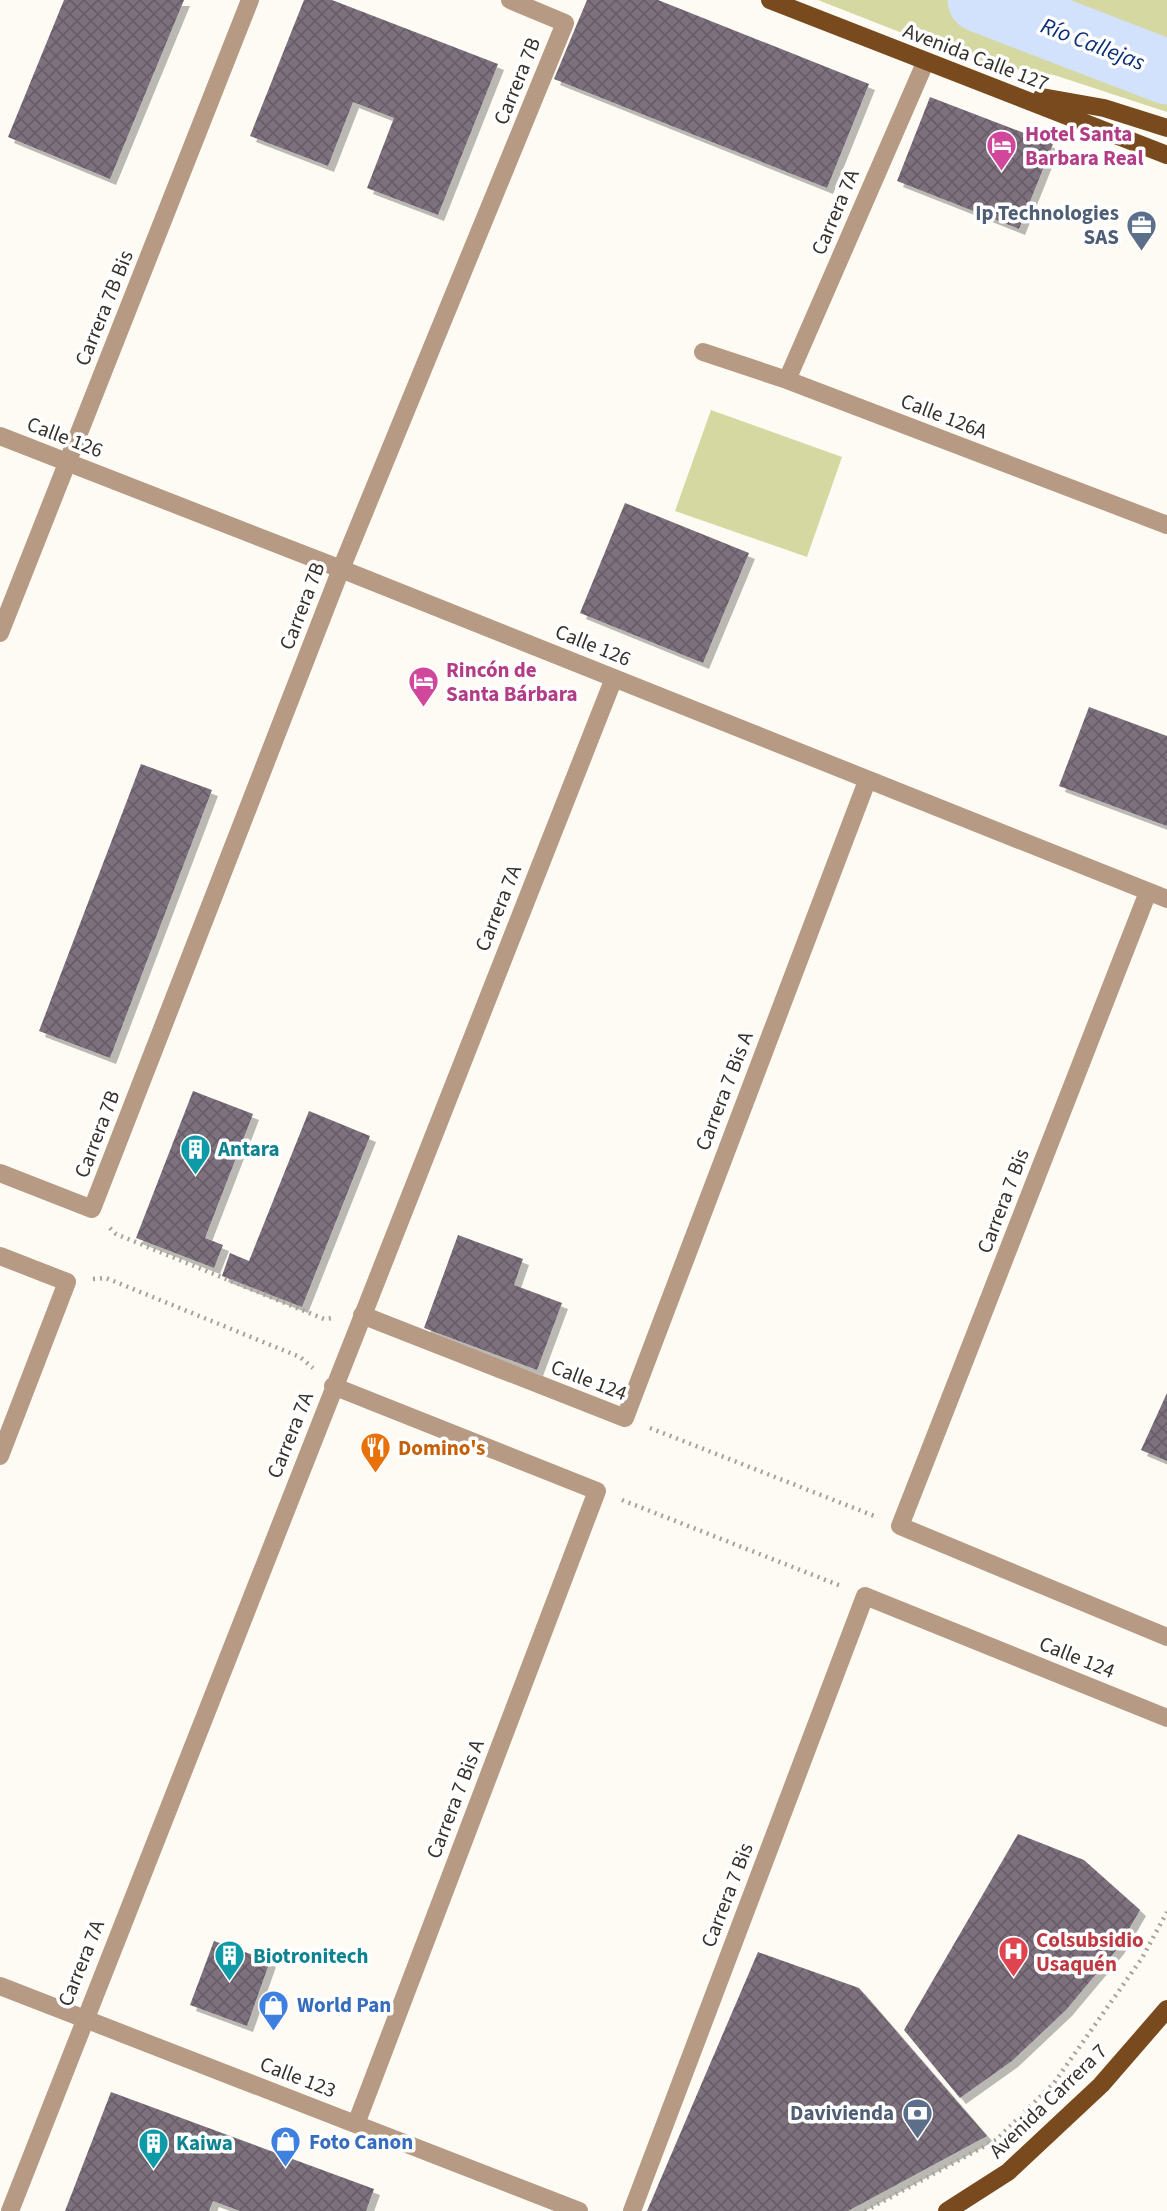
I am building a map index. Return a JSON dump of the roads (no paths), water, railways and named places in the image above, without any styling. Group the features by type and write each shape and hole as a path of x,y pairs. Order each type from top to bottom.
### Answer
{"main road":[{"name":"Avenida Calle 127","path":"770,0 925,63 1167,155"},
{"path":"1004,91 1104,108 1167,128"},
{"name":"Avenida Carrera 7","path":"947,2211 1009,2172 1101,2085 1167,2009"}],"street":[{"name":"Carrera 7B Bis","path":"0,633 250,0"},
{"name":"Carrera 7B","path":"0,1173 92,1209 341,569 565,23 510,0"},
{"name":"Carrera 7A","path":"787,380 925,63"},
{"name":"Calle 126A","path":"704,352 787,380 1167,525"},
{"name":"Calle 126","path":"0,436 341,569 1167,899"},
{"name":"Carrera 7A","path":"10,2211 614,678"},
{"name":"Carrera 7 Bis A","path":"625,1418 867,781"},
{"name":"Carrera 7 Bis","path":"1148,892 900,1526 1167,1637"},
{"path":"0,1256 67,1282 0,1456"},
{"name":"Calle 124","path":"362,1315 625,1418"},
{"name":"Carrera 7 Bis A","path":"333,1386 597,1491 356,2124"},
{"name":"Calle 124","path":"865,1596 1167,1718"},
{"name":"Carrera 7 Bis","path":"632,2211 865,1596"},
{"name":"Calle 123","path":"0,1986 579,2211"}],"waterway":[{"name":"Río Callejas","path":"980,0 1167,72"}],"place":[{"name":"Hotel Santa Barbara Real","path":"1002,173"},
{"name":"Ip Technologies SAS","path":"1142,252"},
{"name":"Rincón de Santa Bárbara","path":"423,709"},
{"name":"Antara","path":"195,1176"},
{"name":"Domino's","path":"375,1475"},
{"name":"Colsubsidio Usaquén","path":"1013,1979"},
{"name":"Biotronitech","path":"230,1983"},
{"name":"World Pan","path":"274,2032"},
{"name":"Davivienda","path":"917,2140"},
{"name":"Foto Canon","path":"286,2169"},
{"name":"Kaiwa","path":"153,2170"}]}
